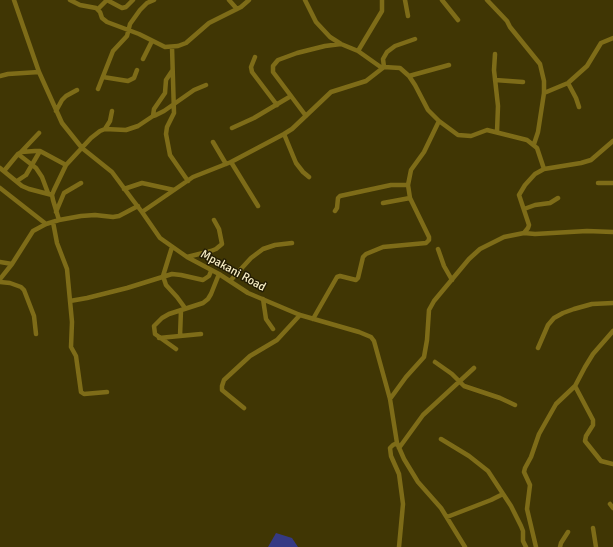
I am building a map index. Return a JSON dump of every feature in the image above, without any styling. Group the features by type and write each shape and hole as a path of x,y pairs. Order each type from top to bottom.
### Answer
{"street":[{"name":"Mpakani Road","path":"14,0 39,72 56,112 65,128 82,148 109,169 138,206 156,235 187,257 248,292 300,315 359,332 370,337 374,341 390,399 398,446 418,482 437,503 466,547"},
{"path":"70,0 80,5 94,7 98,9 104,20 114,26 129,30 166,47 186,43 209,23 245,5 249,0"},
{"path":"98,9 107,0 122,8 126,7 133,0"},
{"path":"98,89 113,51 127,36 130,24 140,10 147,3 154,0"},
{"path":"229,0 237,9"},
{"path":"305,0 323,30 330,37 341,44 358,51 383,67 400,68 409,76 416,86 428,110 439,121 458,135 472,136 487,130 527,140 534,144 540,154 544,169"},
{"path":"358,51 382,11 382,0"},
{"path":"405,0 408,16"},
{"path":"442,0 458,20"},
{"path":"487,0 507,21 510,27 540,64 544,81 544,93 538,132 534,144"},
{"path":"544,93 568,83 587,66 601,43 613,38"},
{"path":"383,67 383,60 387,52 395,46 415,39"},
{"path":"144,59 152,41"},
{"path":"306,116 273,72 273,66 278,60 304,51 341,44"},
{"path":"172,47 172,71 175,104 174,113 166,131 168,151 188,181"},
{"path":"495,54 498,106 497,132"},
{"path":"255,57 251,67 252,72 277,104"},
{"path":"409,76 449,64"},
{"path":"142,212 188,181 231,162 292,130 331,92 366,80 383,67"},
{"path":"103,77 128,81 134,78 137,70"},
{"path":"153,116 154,109 165,94 166,80 172,71"},
{"path":"0,76 12,73 39,72"},
{"path":"496,80 523,82"},
{"path":"568,83 579,107"},
{"path":"50,194 66,165 97,133 105,129 126,130 138,126 153,116 160,114 194,90 206,85"},
{"path":"56,112 62,100 77,90"},
{"path":"232,128 254,118 291,96"},
{"path":"105,129 110,121 112,111"},
{"path":"312,319 336,277 340,276 356,280 358,278 363,257 366,254 382,247 426,243 429,240 429,237 410,198 408,184 411,170 424,152 439,121"},
{"path":"40,132 2,169 29,189 50,194"},
{"path":"284,134 296,163 309,177"},
{"path":"524,233 529,225 519,197 520,193 535,174 544,169 581,164 591,160 613,141"},
{"path":"213,142 226,164"},
{"path":"20,153 40,150 66,165"},
{"path":"17,181 26,175 40,150"},
{"path":"20,153 32,164 42,177 59,220"},
{"path":"231,162 258,206"},
{"path":"56,212 64,193 81,183"},
{"path":"124,189 142,183 174,190"},
{"path":"598,183 613,183"},
{"path":"335,211 337,208 338,198 340,196 391,185 408,184"},
{"path":"0,188 46,224"},
{"path":"382,203 410,198"},
{"path":"524,209 550,203 558,198"},
{"path":"36,334 34,316 24,290 21,287 0,281 33,232 46,224 59,220 96,215 112,217 119,216 138,206"},
{"path":"187,257 211,251 222,244 219,229 214,220"},
{"path":"52,222 57,243 67,269 72,322 70,347 77,362 81,392 84,394 107,392"},
{"path":"390,399 406,377 424,357 428,340 429,310 434,301 480,248 504,237 524,233 535,234 587,231 606,233 613,232"},
{"path":"230,281 251,258 263,249 275,245 292,244"},
{"path":"172,247 163,276 166,285 178,297 183,309 180,336"},
{"path":"438,248 444,266 452,280"},
{"path":"0,262 12,264"},
{"path":"70,301 127,288 163,276 176,274 203,280 209,276 211,271"},
{"path":"176,349 155,334 153,330 156,322 169,314 203,303 212,294 218,274"},
{"path":"263,299 266,320 273,329"},
{"path":"538,348 548,325 554,318 563,312 592,304 613,303"},
{"path":"244,408 222,390 224,380 250,356 277,340 300,315"},
{"path":"536,547 527,509 530,485 524,472 525,468 531,457 539,434 556,404 576,386 593,354 613,331"},
{"path":"159,338 201,334"},
{"path":"435,362 452,374 459,383 464,386 500,398 515,405"},
{"path":"399,546 403,504 399,474 391,456 390,448 393,445 398,446 423,416 474,368"},
{"path":"576,386 593,420 593,425 586,436 586,441 601,461 613,464"},
{"path":"441,439 469,456 488,471 521,526 523,531 523,541 526,547"},
{"path":"447,517 503,494"},
{"path":"592,528 596,547"},
{"path":"560,547 568,532"}],"shaded area":[{"path":"276,533 292,538 298,547 268,547"}]}
